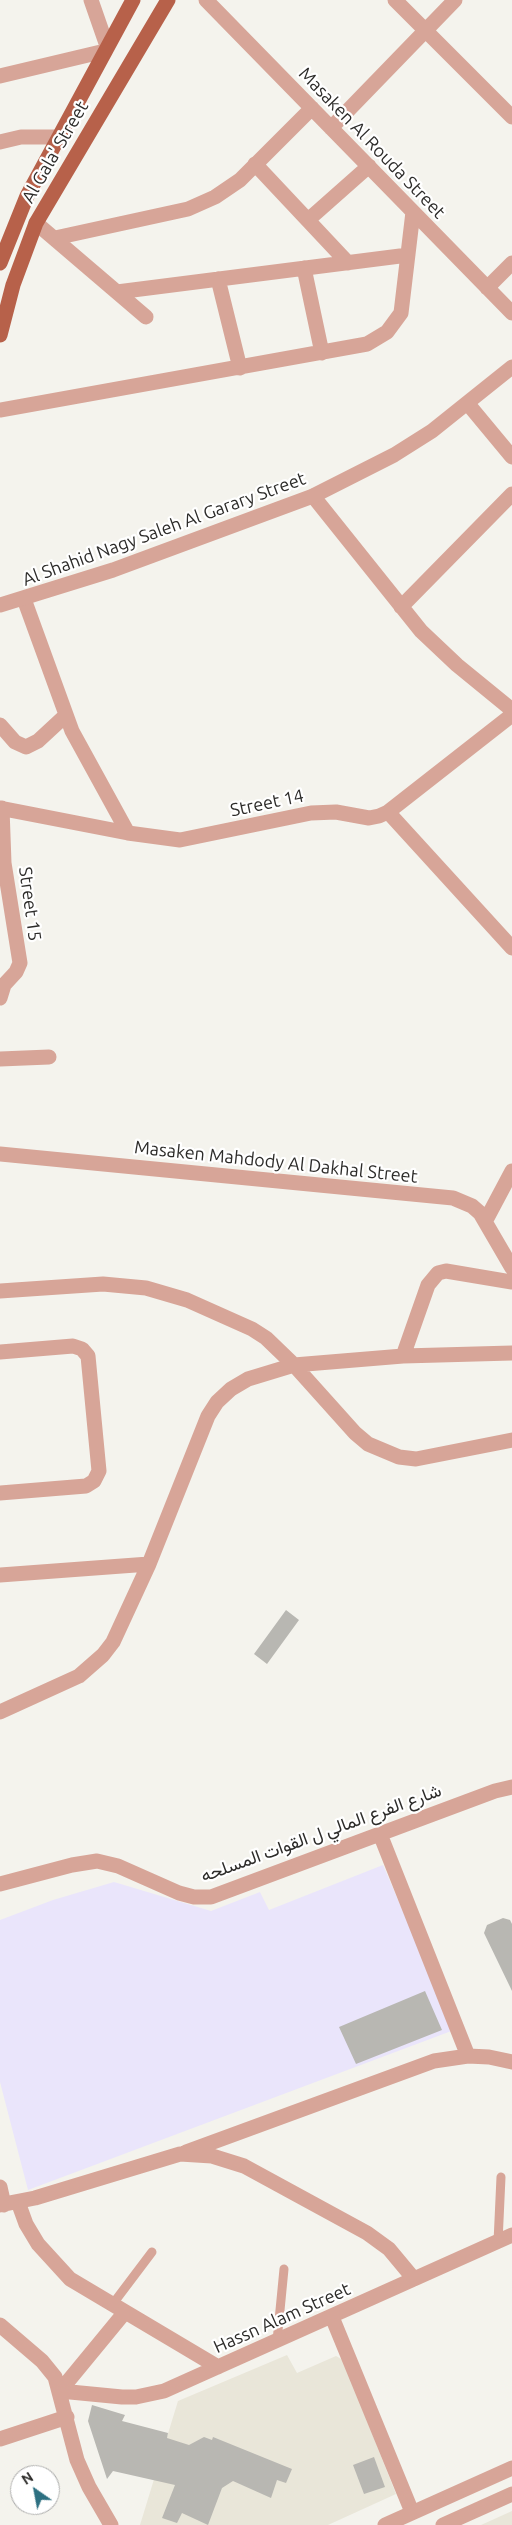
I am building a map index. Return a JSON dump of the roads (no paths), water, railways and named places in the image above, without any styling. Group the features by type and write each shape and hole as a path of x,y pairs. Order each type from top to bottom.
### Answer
{"main road":[{"name":"Al Gala' Street","path":"0,263 27,196 133,0"},
{"name":"Al Gala' Street","path":"0,335 13,285 36,222 168,0"}],"street":[{"path":"0,76 106,49 91,0"},
{"name":"Masaken Al Rouda Street","path":"206,0 512,313"},
{"path":"395,0 512,117"},
{"path":"331,128 456,0"},
{"path":"55,238 188,209 228,189 312,108"},
{"path":"0,142 21,137 58,137"},
{"path":"256,164 348,263"},
{"path":"308,220 369,166"},
{"path":"0,410 368,344 378,339 391,328 401,313 413,212"},
{"path":"36,222 146,317"},
{"path":"117,292 408,255"},
{"path":"487,288 512,263"},
{"path":"304,268 322,353"},
{"path":"218,279 240,368"},
{"name":"Al Shahid Nagy Saleh Al Garary Street","path":"0,605 114,570 313,496 394,455 468,404 512,367"},
{"path":"468,404 512,457"},
{"path":"401,608 512,494"},
{"path":"313,496 401,608 439,649 512,710"},
{"path":"24,599 65,716 83,754 128,833"},
{"name":"Street 14","path":"1,808 128,833 180,840 311,813 336,812 368,818 388,812 512,715"},
{"path":"0,725 15,742 26,747 38,740 65,716"},
{"name":"Street 15","path":"0,998 4,985 16,972 20,963 2,862 1,808"},
{"path":"388,812 512,948"},
{"path":"0,1059 49,1057"},
{"name":"Masaken Mahdody Al Dakhal Street","path":"0,1154 453,1198 472,1206 486,1220 512,1268"},
{"path":"486,1220 512,1170"},
{"path":"403,1356 428,1285 438,1274 446,1271 512,1282"},
{"path":"0,1291 103,1284 146,1288 187,1300 252,1329 279,1348 355,1433 368,1444 382,1452 399,1457 416,1459 512,1440"},
{"path":"0,1352 73,1346 82,1349 88,1356 99,1471 94,1481 86,1486 0,1493"},
{"path":"0,1712 65,1684 92,1666 113,1642 149,1564 203,1427 217,1402 231,1389 248,1379 294,1365 403,1356 512,1353"},
{"path":"0,1575 149,1564"},
{"name":"شارع الفرع المالي ل القوات المسلحه","path":"0,1884 72,1865 97,1861 118,1866 179,1893 194,1897 211,1897 495,1790 512,1787"},
{"path":"380,1834 468,2056"},
{"path":"7,2204 180,2154 434,2061 468,2056 489,2057 512,2062"},
{"path":"180,2154 196,2154 228,2160 260,2175 368,2233 389,2249 414,2279"},
{"path":"0,2187 7,2204 26,2224 53,2263 70,2279 218,2367"},
{"name":"Hassn Alam Street","path":"60,2391 122,2397 143,2396 164,2391 512,2235"},
{"path":"60,2391 119,2308"},
{"path":"332,2316 412,2512"},
{"path":"0,2324 49,2369 60,2391 82,2474 111,2525"},
{"path":"0,2439 67,2417"},
{"path":"385,2525 512,2468"},
{"path":"443,2525 512,2494"}],"lane":[{"path":"498,2242 501,2178"},
{"path":"119,2308 152,2252"},
{"path":"277,2341 284,2269"}]}
